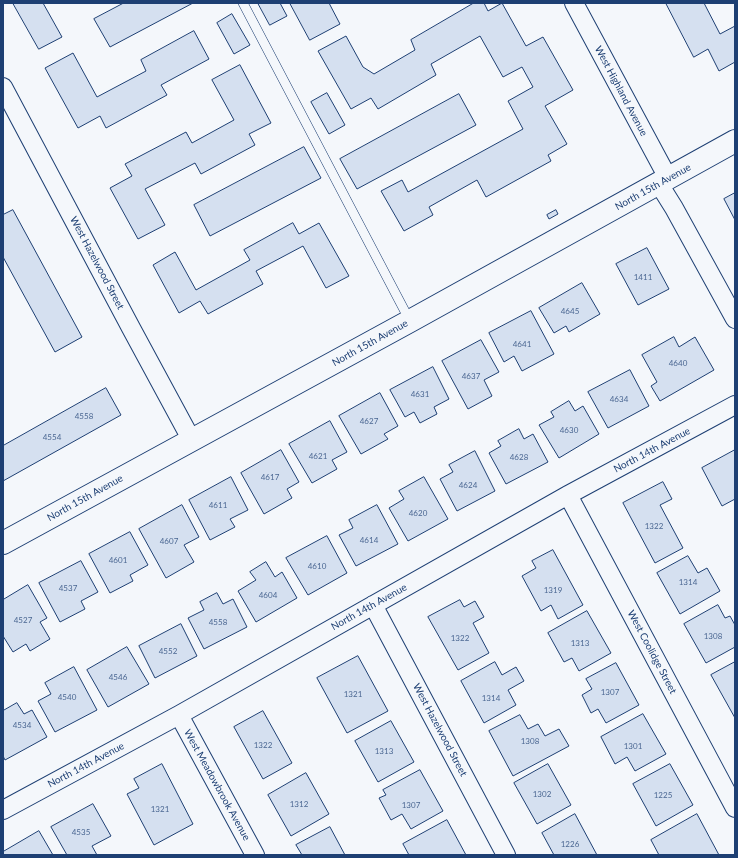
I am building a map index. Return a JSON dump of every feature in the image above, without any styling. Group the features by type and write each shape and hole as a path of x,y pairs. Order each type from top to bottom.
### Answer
{"street":[{"name":"West Highland Avenue","path":"574,3 663,181 676,212 735,319"},
{"name":"West Hazelwood Street","path":"3,87 191,440"},
{"name":"North 15th Avenue","path":"3,543 410,321 735,141"},
{"name":"North 14th Avenue","path":"3,810 179,715 568,495 735,405"},
{"name":"West Coolidge Street","path":"568,495 735,808"},
{"name":"West Hazelwood Street","path":"373,605 506,855"},
{"name":"West Meadowbrook Avenue","path":"179,715 255,855"}],"lane":[{"path":"243,3 410,321"}],"building":[{"path":"13,3 43,3 62,37 39,49"},
{"path":"124,3 193,3 110,47 94,19"},
{"path":"258,3 280,3 287,16 270,25"},
{"path":"290,3 329,3 340,24 310,40"},
{"path":"474,3 484,3 488,11 502,3 526,46 543,37 573,90 545,106 567,144 548,155 551,161 486,197 477,180 429,207 433,215 404,231 381,191 402,180 408,192 523,129 508,101 533,87 522,67 503,77 480,36 431,64 436,75 378,109 371,98 351,109 318,51 346,36 363,67 374,74 415,50 411,40"},
{"path":"666,3 704,3 720,34 735,26 735,62 719,71 708,49 694,57"},
{"path":"232,14 250,45 234,54 217,23"},
{"path":"194,31 209,59 161,85 167,95 106,128 100,116 78,128 45,68 73,53 97,97 146,71 141,60"},
{"path":"240,65 271,123 249,134 255,145 201,174 195,163 145,189 165,225 138,239 110,188 132,176 125,164 186,132 192,143 234,120 212,80"},
{"path":"327,93 345,125 329,134 311,102"},
{"path":"459,94 476,125 357,189 340,159"},
{"path":"304,147 321,178 210,236 194,205"},
{"path":"735,193 735,220 724,199"},
{"path":"13,210 82,337 55,352 3,257 3,215"},
{"path":"556,210 558,214 549,219 547,215"},
{"path":"293,223 299,234 319,223 349,276 326,288 303,246 256,271 263,284 208,314 200,301 179,313 153,265 175,252 196,290 250,260 244,250"},
{"path":"647,248 669,289 638,305 616,264"},
{"path":"582,283 600,314 569,332 566,326 554,333 539,308"},
{"path":"531,311 554,354 522,371 514,356 504,362 489,333"},
{"path":"674,337 679,347 695,337 714,370 660,401 651,386 657,382 642,355"},
{"path":"481,340 499,372 484,380 492,396 468,409 442,361"},
{"path":"433,367 449,399 434,407 437,414 420,423 414,412 405,417 390,390"},
{"path":"630,370 649,406 608,428 588,392"},
{"path":"106,388 121,415 3,481 3,446"},
{"path":"380,393 398,426 384,434 388,439 361,454 339,416"},
{"path":"569,401 575,411 583,406 599,434 559,458 539,425 554,417 551,412"},
{"path":"330,421 347,452 332,460 337,469 312,483 289,444"},
{"path":"519,429 524,439 533,434 548,462 506,484 489,453 501,446 498,441"},
{"path":"281,450 299,482 287,489 292,498 264,514 241,473"},
{"path":"735,450 735,499 722,506 702,468"},
{"path":"475,451 495,491 457,511 440,479 453,472 449,465"},
{"path":"231,477 248,510 230,519 235,527 210,540 189,500"},
{"path":"424,477 448,519 408,541 389,508 404,499 399,491"},
{"path":"663,482 672,499 660,505 683,548 655,563 623,503"},
{"path":"182,505 199,537 184,545 194,562 166,578 139,529"},
{"path":"377,505 398,544 356,566 339,535 353,528 349,520"},
{"path":"130,532 148,565 130,575 133,581 110,593 89,554"},
{"path":"327,536 347,573 308,595 286,558"},
{"path":"553,550 583,605 558,619 551,605 541,611 522,576 536,568 532,561"},
{"path":"688,556 698,573 707,568 720,591 680,614 657,573"},
{"path":"81,561 98,592 81,601 85,609 60,622 39,583"},
{"path":"266,562 275,577 282,572 297,598 256,622 238,591 256,580 250,572"},
{"path":"28,585 47,618 40,622 50,639 30,651 26,644 13,652 3,636 3,600"},
{"path":"217,593 223,604 233,599 247,627 204,649 188,618 204,610 200,602"},
{"path":"460,600 464,607 475,601 484,617 473,623 489,653 458,670 428,617"},
{"path":"718,605 725,618 730,616 735,625 735,647 706,663 684,624"},
{"path":"587,611 611,653 579,671 572,658 564,662 548,633"},
{"path":"181,624 197,656 155,678 139,646"},
{"path":"127,647 149,684 108,707 87,670"},
{"path":"358,656 388,711 347,733 317,678"},
{"path":"495,662 502,675 516,667 524,681 508,690 516,705 484,723 461,681"},
{"path":"735,662 735,718 711,675"},
{"path":"616,663 639,705 606,723 598,709 591,713 582,695 592,689 586,679"},
{"path":"74,667 97,710 55,732 38,701 51,694 45,683"},
{"path":"17,703 24,714 32,710 47,737 5,760 3,756 3,711"},
{"path":"263,711 292,763 263,779 234,727"},
{"path":"643,714 666,754 635,771 627,757 615,764 601,737"},
{"path":"520,715 528,729 538,724 545,736 559,729 569,746 513,776 489,731"},
{"path":"391,721 414,762 378,782 355,741"},
{"path":"162,764 193,824 154,845 127,794 139,788 134,779"},
{"path":"548,764 571,805 537,824 514,783"},
{"path":"670,764 693,805 656,826 633,784"},
{"path":"420,770 443,811 411,829 402,814 391,820 379,798 386,795 383,790"},
{"path":"306,773 329,814 291,836 268,795"},
{"path":"93,804 111,836 92,846 97,855 67,855 51,827"},
{"path":"575,814 597,855 554,855 542,833"},
{"path":"697,814 719,855 659,855 651,840"},
{"path":"447,820 466,855 409,855 403,844"},
{"path":"330,827 345,855 302,855 296,845"},
{"path":"39,831 53,855 3,855 3,852"}]}
